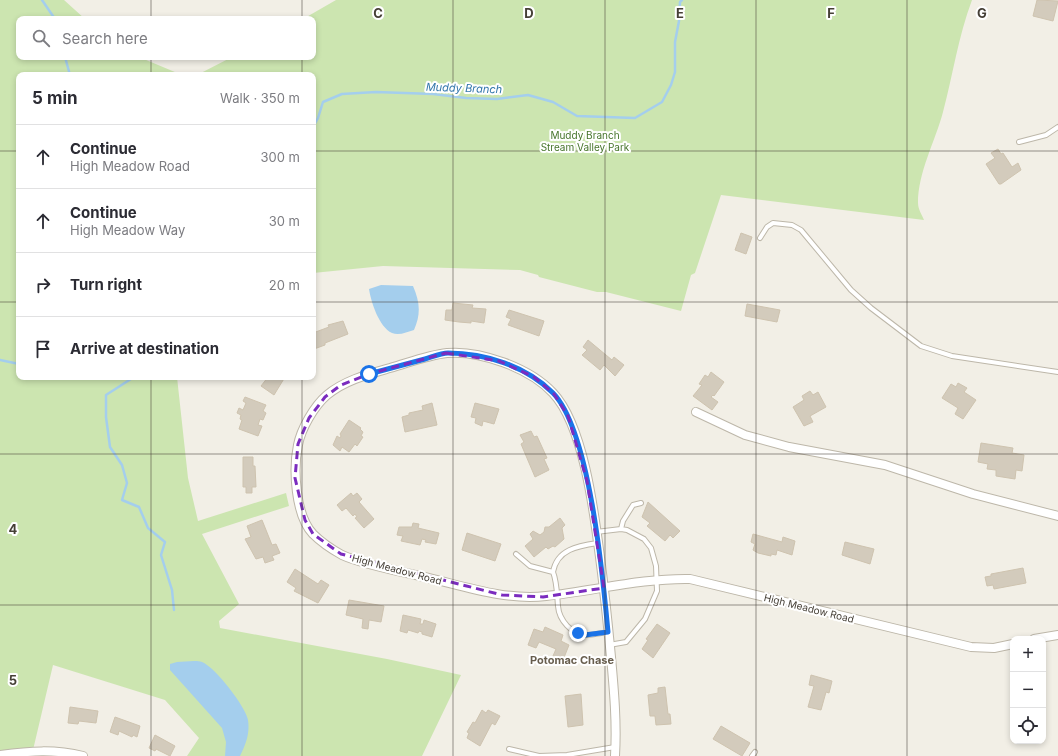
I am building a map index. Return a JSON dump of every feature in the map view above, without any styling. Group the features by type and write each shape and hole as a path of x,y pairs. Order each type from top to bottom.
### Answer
{"street":[{"name":"High Meadow Road","path":"604,588 598,543 579,447 568,416 554,394 534,377 499,361 474,354 446,353 369,374 341,385 324,397 309,418 298,444 295,478 298,499 305,520 313,534 341,554 388,568 502,595 543,597 657,581 690,579 971,648 994,648 1010,645"},
{"path":"696,412 745,435 790,447 885,466 973,494 1058,516"},
{"path":"604,588 615,706 614,756"},
{"path":"1046,636 1058,634"},
{"path":"0,755 33,750 67,752 83,756"}],"lane":[{"path":"1019,142 1046,135 1058,127"},
{"path":"760,238 767,227 773,223 792,225 801,230 851,290 871,308 922,346 952,356 1058,372"},
{"path":"621,529 623,521 633,505 641,503"},
{"path":"596,532 621,529 627,530 644,540 651,548 655,557 657,591 654,602 626,642 609,645"},
{"path":"598,543 576,546 565,552 558,559 553,572 556,578 561,618 573,630 585,635 608,632"},
{"path":"516,554 530,566 553,572"},
{"path":"509,749 539,756 566,755 615,747"}],"highlighted area":[{"path":"446,353 499,361 534,377 554,394 568,416 587,481 604,588 543,597 502,595 341,554 313,534 305,520 295,478 298,444 309,418 325,397 341,385 369,374"}],"green space":[{"path":"0,0 64,0 82,16 16,16 16,60 146,60 175,72 16,72 16,380 177,380 188,478 198,521 286,493 289,506 202,534 239,604 219,621 220,628 387,659 461,675 422,756 187,756 199,738 165,700 53,665 33,750 0,755"},
{"name":"Muddy Branch Stream Valley Park","path":"336,0 972,0 959,42 940,123 921,180 918,205 924,220 721,195 695,273 691,275 681,311 606,292 597,292 539,277 538,275 520,270 383,266 316,273 316,72 203,72 226,60 316,60 316,16 308,16"}],"water":[{"path":"381,285 413,286 419,308 418,319 414,330 395,334 387,330 383,325 376,314 369,289"},
{"path":"199,661 208,665 222,679 236,697 248,720 247,738 240,756 225,756 226,742 222,728 170,670 170,664 177,662"}],"building":[{"path":"1037,0 1058,1 1053,21 1033,16"},
{"path":"998,149 1001,154 1003,153 1012,167 1018,163 1021,170 1001,184 999,184 986,164 995,158 991,153"},
{"path":"741,233 752,237 746,254 735,250"},
{"path":"453,303 473,305 472,308 486,309 484,323 445,320 446,310 452,310"},
{"path":"747,304 780,310 777,322 745,316"},
{"path":"509,310 544,321 539,336 508,325 511,319 506,317"},
{"path":"343,321 348,334 316,348 316,332 329,327 328,325"},
{"path":"588,340 612,360 614,357 624,365 615,376 604,365 600,370 582,355 587,350 583,347"},
{"path":"711,372 724,382 714,396 713,395 711,397 718,402 712,410 693,396 702,385 699,384 705,375 708,377"},
{"path":"266,380 283,380 274,395 261,386"},
{"path":"958,383 967,388 964,392 976,400 963,419 955,414 958,408 942,398 951,384 956,387"},
{"path":"810,391 813,395 818,392 826,407 810,416 813,422 804,426 793,407 804,400 802,396"},
{"path":"245,397 266,405 263,411 266,413 263,420 260,419 258,425 262,426 258,436 239,429 242,420 240,419 241,415 237,413 239,408 243,410 246,403 243,401"},
{"path":"432,403 437,425 405,432 402,417 409,415 409,413 423,410 422,406"},
{"path":"475,403 499,409 494,424 483,421 482,426 475,423 476,418 471,417"},
{"path":"349,420 361,428 360,429 363,432 361,436 363,437 357,446 355,444 349,452 342,447 340,451 333,445 337,436 340,438 340,434"},
{"path":"531,431 534,437 537,436 547,458 544,459 549,470 535,477 521,444 524,442 520,435"},
{"path":"981,443 1013,448 1012,453 1024,455 1022,471 1016,470 1015,479 996,476 996,470 987,469 988,464 978,462"},
{"path":"243,457 253,457 256,487 252,487 252,493 246,493 246,487 243,487"},
{"path":"351,493 353,496 357,493 362,499 359,502 374,519 364,528 355,518 357,517 355,514 353,516 346,508 342,511 337,505"},
{"path":"648,502 680,531 673,538 670,535 665,541 647,526 650,523 642,517"},
{"path":"560,518 565,525 562,528 564,539 555,547 553,546 548,549 546,547 534,557 525,546 533,539 530,534 533,531 540,535 544,532 545,527 549,527"},
{"path":"262,520 272,545 276,544 280,553 272,556 274,560 265,563 263,557 256,559 245,539 251,537 247,526"},
{"path":"413,523 419,524 418,528 439,533 436,544 425,542 426,540 422,539 420,545 401,541 403,536 397,535 399,527 412,527"},
{"path":"467,533 501,544 495,561 462,550"},
{"path":"753,534 782,542 783,537 795,541 792,555 777,550 776,555 771,554 771,556 758,553 753,550 755,544 751,542"},
{"path":"845,542 874,549 870,564 842,555"},
{"path":"1023,568 1026,583 994,589 993,585 987,586 985,577 991,576 991,574"},
{"path":"295,569 318,584 321,580 329,585 318,603 294,591 296,588 287,582"},
{"path":"349,600 384,606 381,622 369,620 368,629 362,628 363,619 346,615"},
{"path":"403,615 421,619 420,624 423,624 424,620 436,624 432,637 422,634 422,632 419,631 418,633 408,630 407,633 400,631"},
{"path":"657,624 670,633 653,658 642,649 648,640 646,639"},
{"path":"545,627 563,635 561,641 569,645 563,660 553,656 556,649 539,642 536,648 528,645 534,629 543,632"},
{"path":"811,675 832,681 829,693 826,692 821,710 808,707 814,686 809,685"},
{"path":"665,687 668,714 670,714 671,724 656,725 655,716 650,716 648,695 658,693 658,688"},
{"path":"581,694 583,725 568,727 565,696"},
{"path":"70,707 98,711 96,723 79,721 78,724 68,723"},
{"path":"482,710 486,713 488,710 500,716 495,725 492,723 480,746 467,738 469,733 467,732 473,722 475,723"},
{"path":"115,717 140,726 137,737 133,735 132,737 119,731 118,735 110,732"},
{"path":"721,726 750,743 742,756 713,739"},
{"path":"155,735 175,746 170,756 156,749 155,751 149,748"}],"waterway":[{"path":"42,0 53,16"},
{"name":"Muddy Branch","path":"316,122 323,102 342,94 376,92 433,94 466,98 497,99 528,95 553,102 577,116 635,118 662,102 671,85 675,72 675,42 679,21 680,2 682,0"},
{"path":"66,60 69,72"},
{"name":"Muddy Branch","path":"0,360 16,363"},
{"path":"129,380 106,395 106,417 110,447 122,465 127,483 122,500 139,507 148,528 165,542 161,555 172,590 174,610"}],"district":[{"name":"Potomac Chase","path":"572,660"}],"route":[{"path":"369,374 446,353 474,354 499,361 534,377 554,394 568,416 579,447 587,482 604,588 608,632 585,635 578,633"}]}
